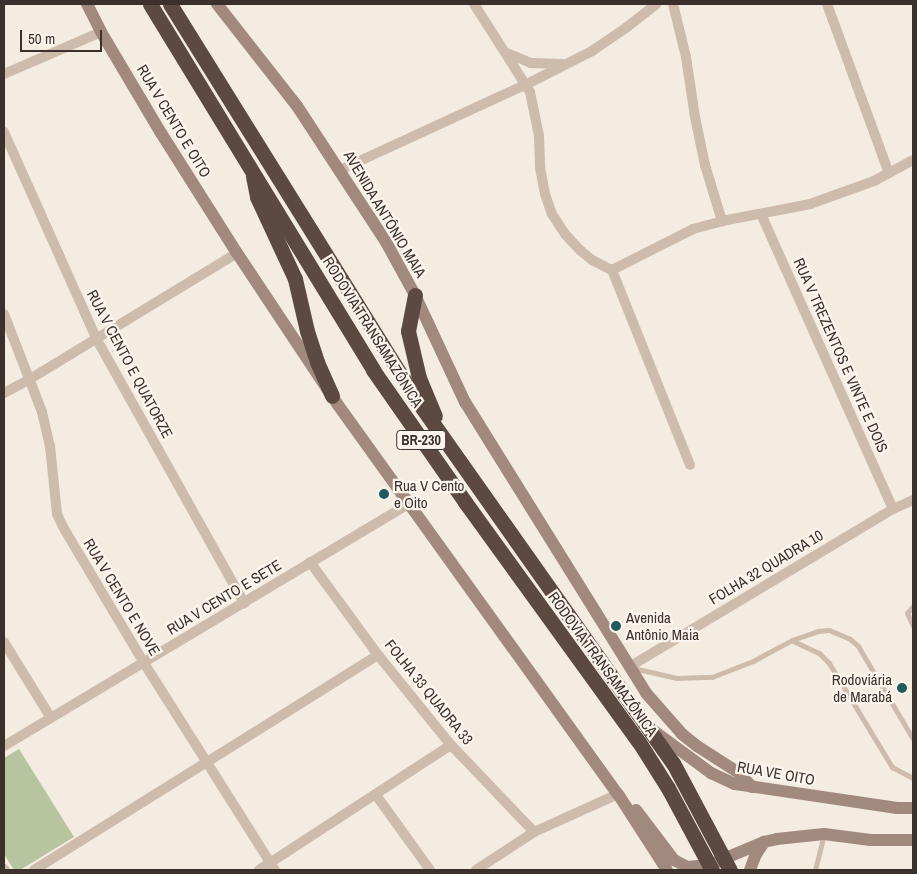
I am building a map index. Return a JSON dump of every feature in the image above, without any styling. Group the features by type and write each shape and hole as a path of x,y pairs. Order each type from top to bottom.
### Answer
{"highway":[{"name":"RODOVIA TRANSAMAZÔNICA","path":"150,4 250,165 373,370 465,502 639,742 668,788 710,868"},
{"name":"RODOVIA TRANSAMAZÔNICA","path":"170,4 345,289 418,402 673,763 727,864"},
{"path":"250,165 257,197 295,278 307,331 317,362 332,396"},
{"path":"415,296 408,331 420,378 434,414 458,460"}],"main road":[{"name":"RUA V CENTO E OITO","path":"88,4 102,32 237,253 332,396 618,794 667,870"},
{"name":"AVENIDA ANTÔNIO MAIA","path":"216,4 297,106 386,242 415,296 465,402 630,667 659,709 682,734 696,746 739,773 752,787"},
{"name":"RUA VE OITO","path":"650,728 711,773 736,784 897,808 913,808"},
{"path":"618,794 639,814 674,860 687,867 710,868 727,864 764,842 777,838 824,834 871,840 913,840"},
{"path":"750,870 755,856 764,842"}],"street":[{"path":"474,4 527,84 538,136 543,186 552,214 580,250 592,260 612,270 690,465"},
{"path":"340,170 527,84 592,51 656,4"},
{"path":"673,4 686,57 695,117 705,165 722,221"},
{"path":"827,4 888,173"},
{"path":"4,74 102,32"},
{"path":"506,53 531,63 564,64"},
{"name":"RUA V CENTO E QUATORZE","path":"4,132 96,338 244,603"},
{"path":"612,270 693,228 810,204 848,192 913,162"},
{"name":"RUA V TREZENTOS E VINTE E DOIS","path":"761,214 893,509"},
{"path":"4,393 237,253"},
{"name":"RUA V CENTO E NOVE","path":"4,314 30,379 50,446 57,514 205,763 273,867"},
{"name":"FOLHA 32 QUADRA 10","path":"630,667 893,509 913,500"},
{"name":"RUA V CENTO E SETE","path":"4,746 408,504"},
{"name":"FOLHA 33 QUADRA 33","path":"310,562 378,655 451,745 534,832"},
{"path":"4,642 51,718"},
{"path":"34,870 378,655"},
{"path":"259,870 273,867 451,745"},
{"path":"476,870 534,832 618,794"},
{"path":"376,795 430,870"}],"lane":[{"path":"913,606 907,614 913,626"},
{"path":"630,667 677,678 712,677 753,661 792,640 818,630 829,630 850,639 864,656 913,739"},
{"path":"792,640 819,653 829,663 892,766 913,778"},
{"path":"815,870 824,834"}],"green space":[{"path":"19,749 74,837 20,870 14,870 4,854 4,758"}],"place":[{"name":"Rua V Cento e Oito","path":"384,494"},
{"name":"Avenida Antônio Maia","path":"616,626"},
{"name":"Rodoviária de Marabá","path":"902,688"}]}
